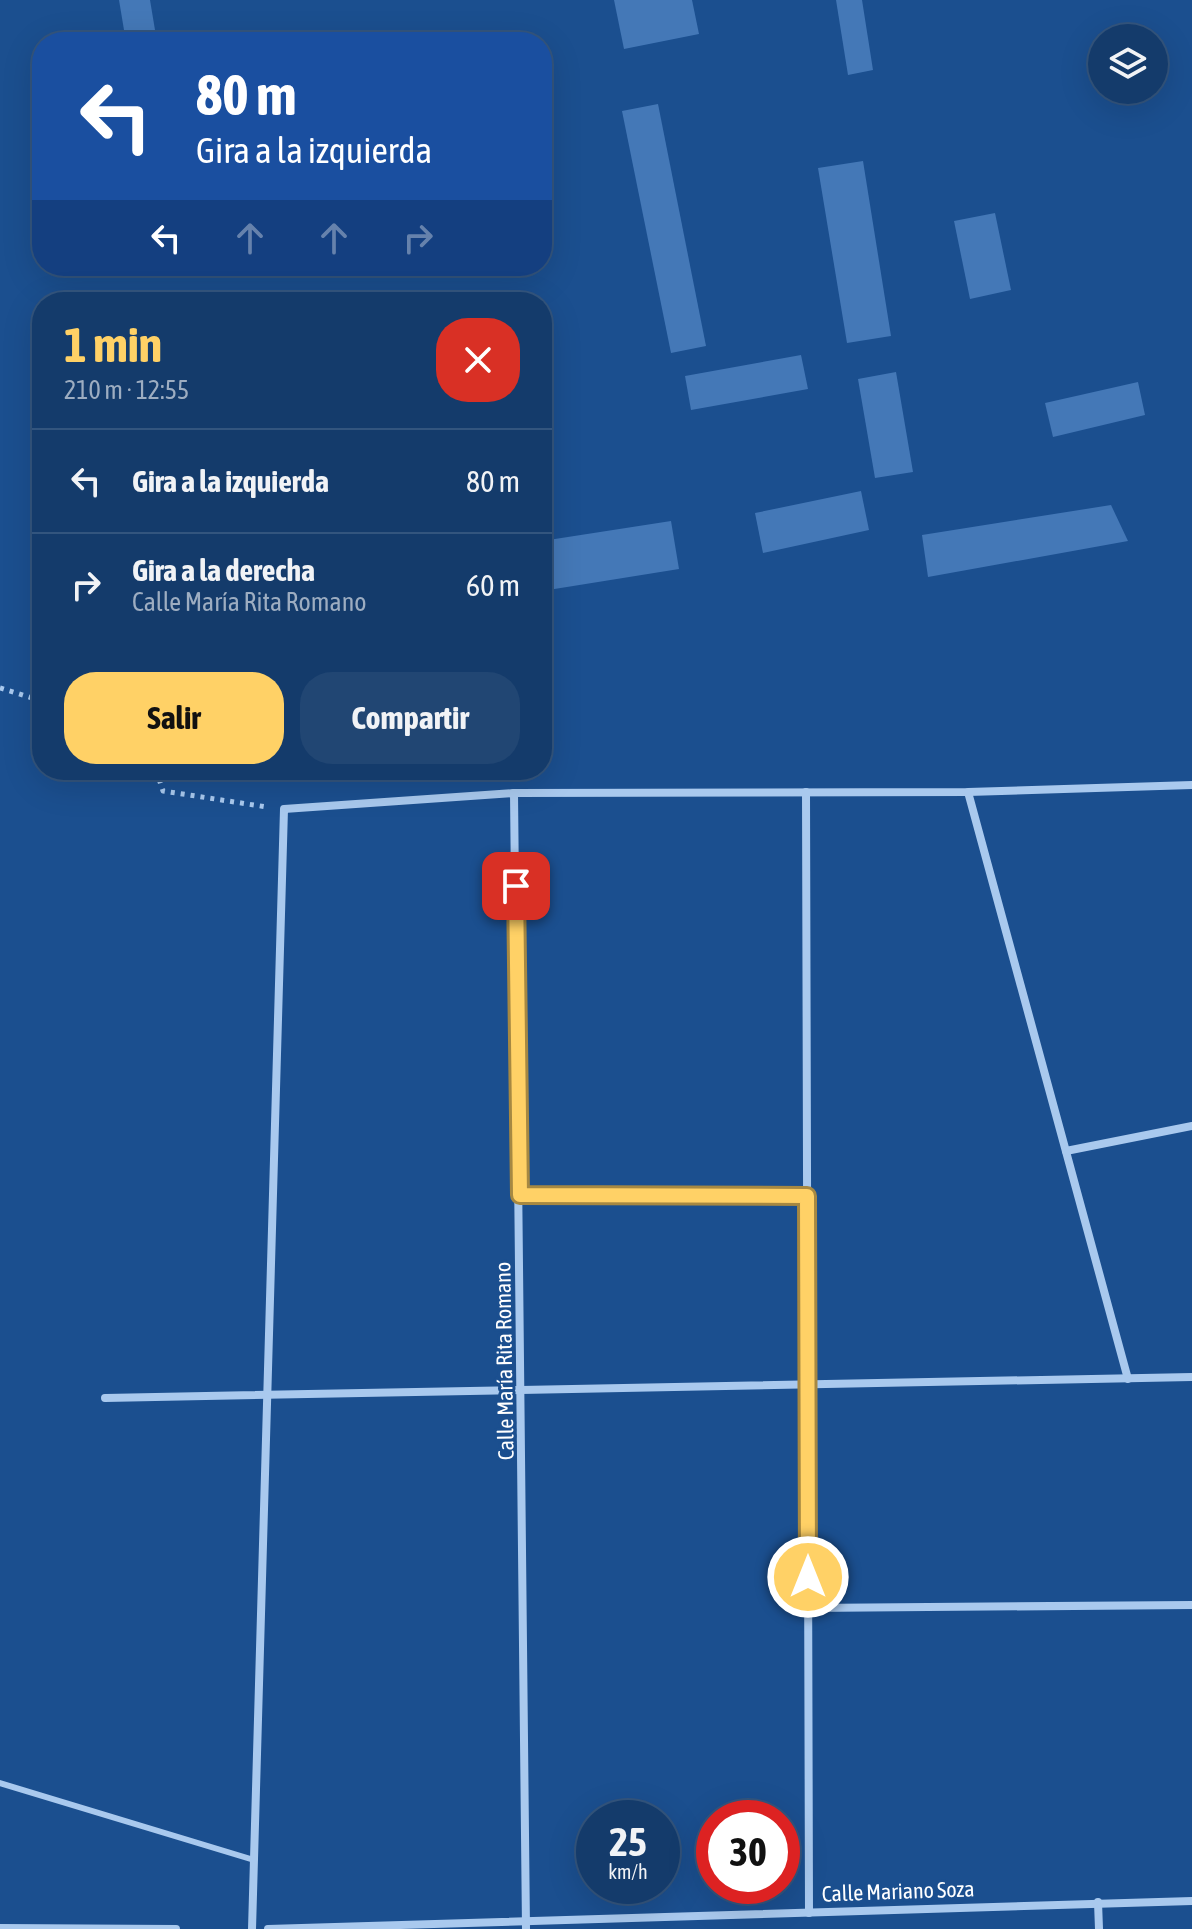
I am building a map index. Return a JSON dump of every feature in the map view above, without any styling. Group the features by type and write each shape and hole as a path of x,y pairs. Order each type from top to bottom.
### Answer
{"street":[{"path":"252,1929 284,809 514,793 968,792 1192,785"},
{"path":"806,792 809,1913"},
{"path":"968,792 1128,1379"},
{"name":"Calle María Rita Romano","path":"514,793 523,1390 526,1925"},
{"path":"1066,1151 1192,1126"},
{"path":"520,1195 807,1196"},
{"path":"105,1398 1192,1377"},
{"path":"808,1608 1192,1605"},
{"name":"Calle Mariano Soza","path":"268,1929 526,1925 1192,1901"},
{"path":"1098,1902 1099,1929"},
{"path":"0,1928 176,1929"}],"lane":[{"path":"0,1783 254,1860"}],"path":[{"path":"0,688 32,698"},
{"path":"159,780 163,791 284,809"}],"building":[{"path":"119,0 150,0 155,32 124,32"},
{"path":"614,0 692,0 699,34 624,49"},
{"path":"836,0 862,0 873,70 848,75"},
{"path":"658,104 706,346 671,353 622,111"},
{"path":"863,161 891,336 847,343 818,168"},
{"path":"995,213 1011,290 970,299 954,221"},
{"path":"801,355 808,389 691,410 685,376"},
{"path":"896,372 913,472 875,478 858,379"},
{"path":"1138,382 1145,415 1053,437 1045,403"},
{"path":"861,491 869,530 763,553 755,513"},
{"path":"1111,505 1128,541 928,577 922,535"},
{"path":"671,521 679,569 552,589 552,539"}],"route":[{"path":"516,886 520,1195 807,1196 808,1577"}]}
